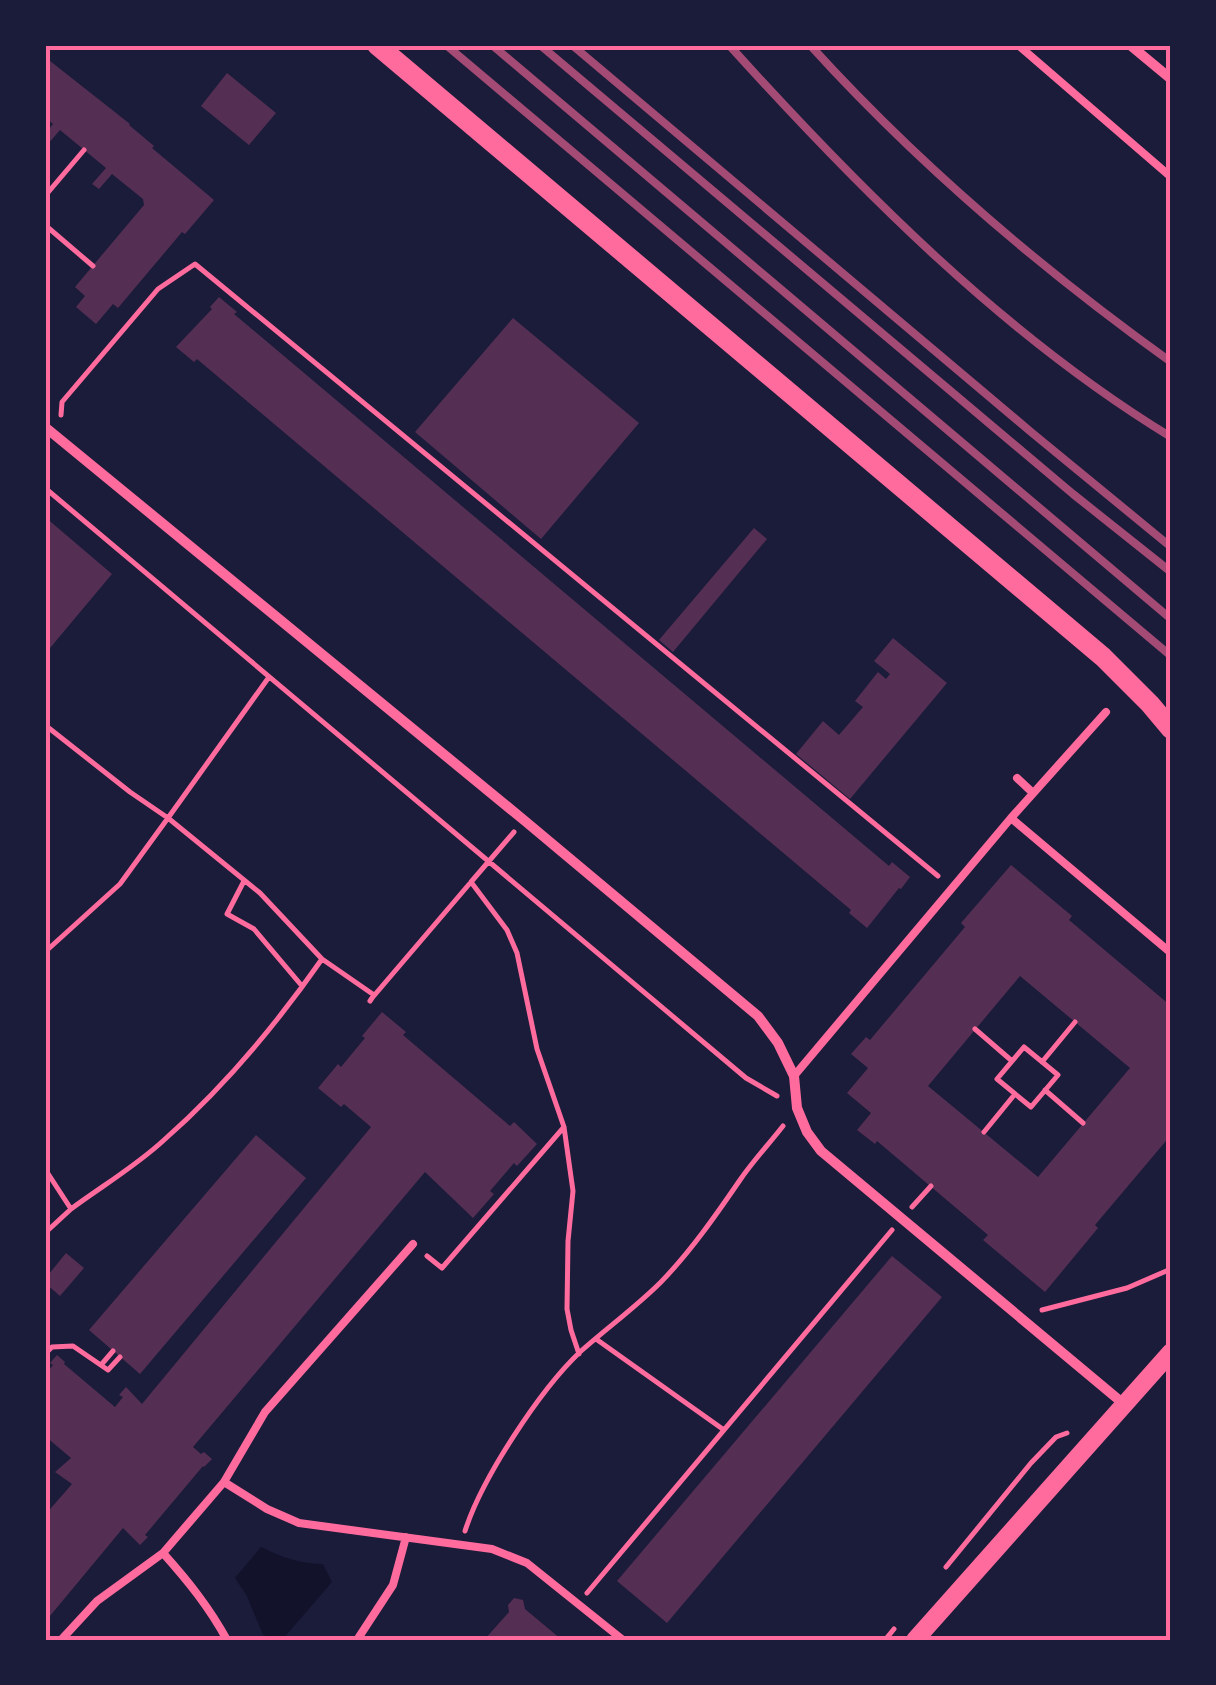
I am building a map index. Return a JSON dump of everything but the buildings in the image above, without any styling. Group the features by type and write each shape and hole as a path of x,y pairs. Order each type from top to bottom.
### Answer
{"main road":[{"path":"377,45 1103,657 1171,729"}],"street":[{"path":"1130,45 1171,79"},
{"path":"45,427 758,1016 778,1043 794,1076 797,1108 807,1132 822,1151 1126,1405"},
{"path":"915,1640 1171,1352"}],"lane":[{"path":"1018,45 1171,177"},
{"path":"794,1076 1011,818 1106,712"},
{"path":"1017,778 1033,793"},
{"path":"1011,818 1171,954"},
{"path":"61,1640 97,1601 163,1553 224,1482 264,1412 413,1244"},
{"path":"224,1482 299,1524 492,1549 527,1563 623,1640"},
{"path":"356,1640 393,1586 406,1536"},
{"path":"163,1553 204,1601 226,1640"}],"path":[{"path":"45,196 84,150"},
{"path":"45,225 93,266"},
{"path":"58,438 62,402 158,289 196,264 952,888"},
{"path":"45,488 746,1078 797,1108 679,1262 556,1378 494,1471 469,1519 461,1544"},
{"path":"45,952 120,884 269,677"},
{"path":"45,725 260,893 322,960 372,998 525,821"},
{"path":"244,880 227,914 254,929 302,986"},
{"path":"470,882 507,930 517,953 537,1048 564,1127 573,1191 567,1309 579,1354"},
{"path":"45,1233 70,1209 162,1143 212,1096 322,960"},
{"path":"1042,1062 1075,1022"},
{"path":"975,1030 1012,1061"},
{"path":"1024,1046 1042,1062 1058,1074 1030,1107 997,1079 1024,1046"},
{"path":"1045,1090 1084,1123"},
{"path":"984,1132 1015,1094"},
{"path":"413,1244 442,1268 564,1127"},
{"path":"45,1169 70,1209"},
{"path":"578,1603 902,1219"},
{"path":"1042,1310 1127,1288 1171,1269"},
{"path":"596,1339 724,1430"},
{"path":"45,1354 52,1347 73,1346 108,1370 120,1357"},
{"path":"101,1365 113,1351"},
{"path":"942,1571 1031,1463 1056,1437 1066,1433"},
{"path":"885,1640 897,1626"}],"shaded area":[{"path":"261,1547 291,1559 323,1564 332,1582 282,1640 263,1635 235,1578"}],"railway":[{"path":"446,45 1171,656"},
{"path":"492,45 1171,619"},
{"path":"540,45 1171,572"},
{"path":"572,45 1171,547"},
{"path":"729,45 882,206 992,307 1110,397 1171,437"},
{"path":"810,45 894,132 982,213 1171,362"}]}
